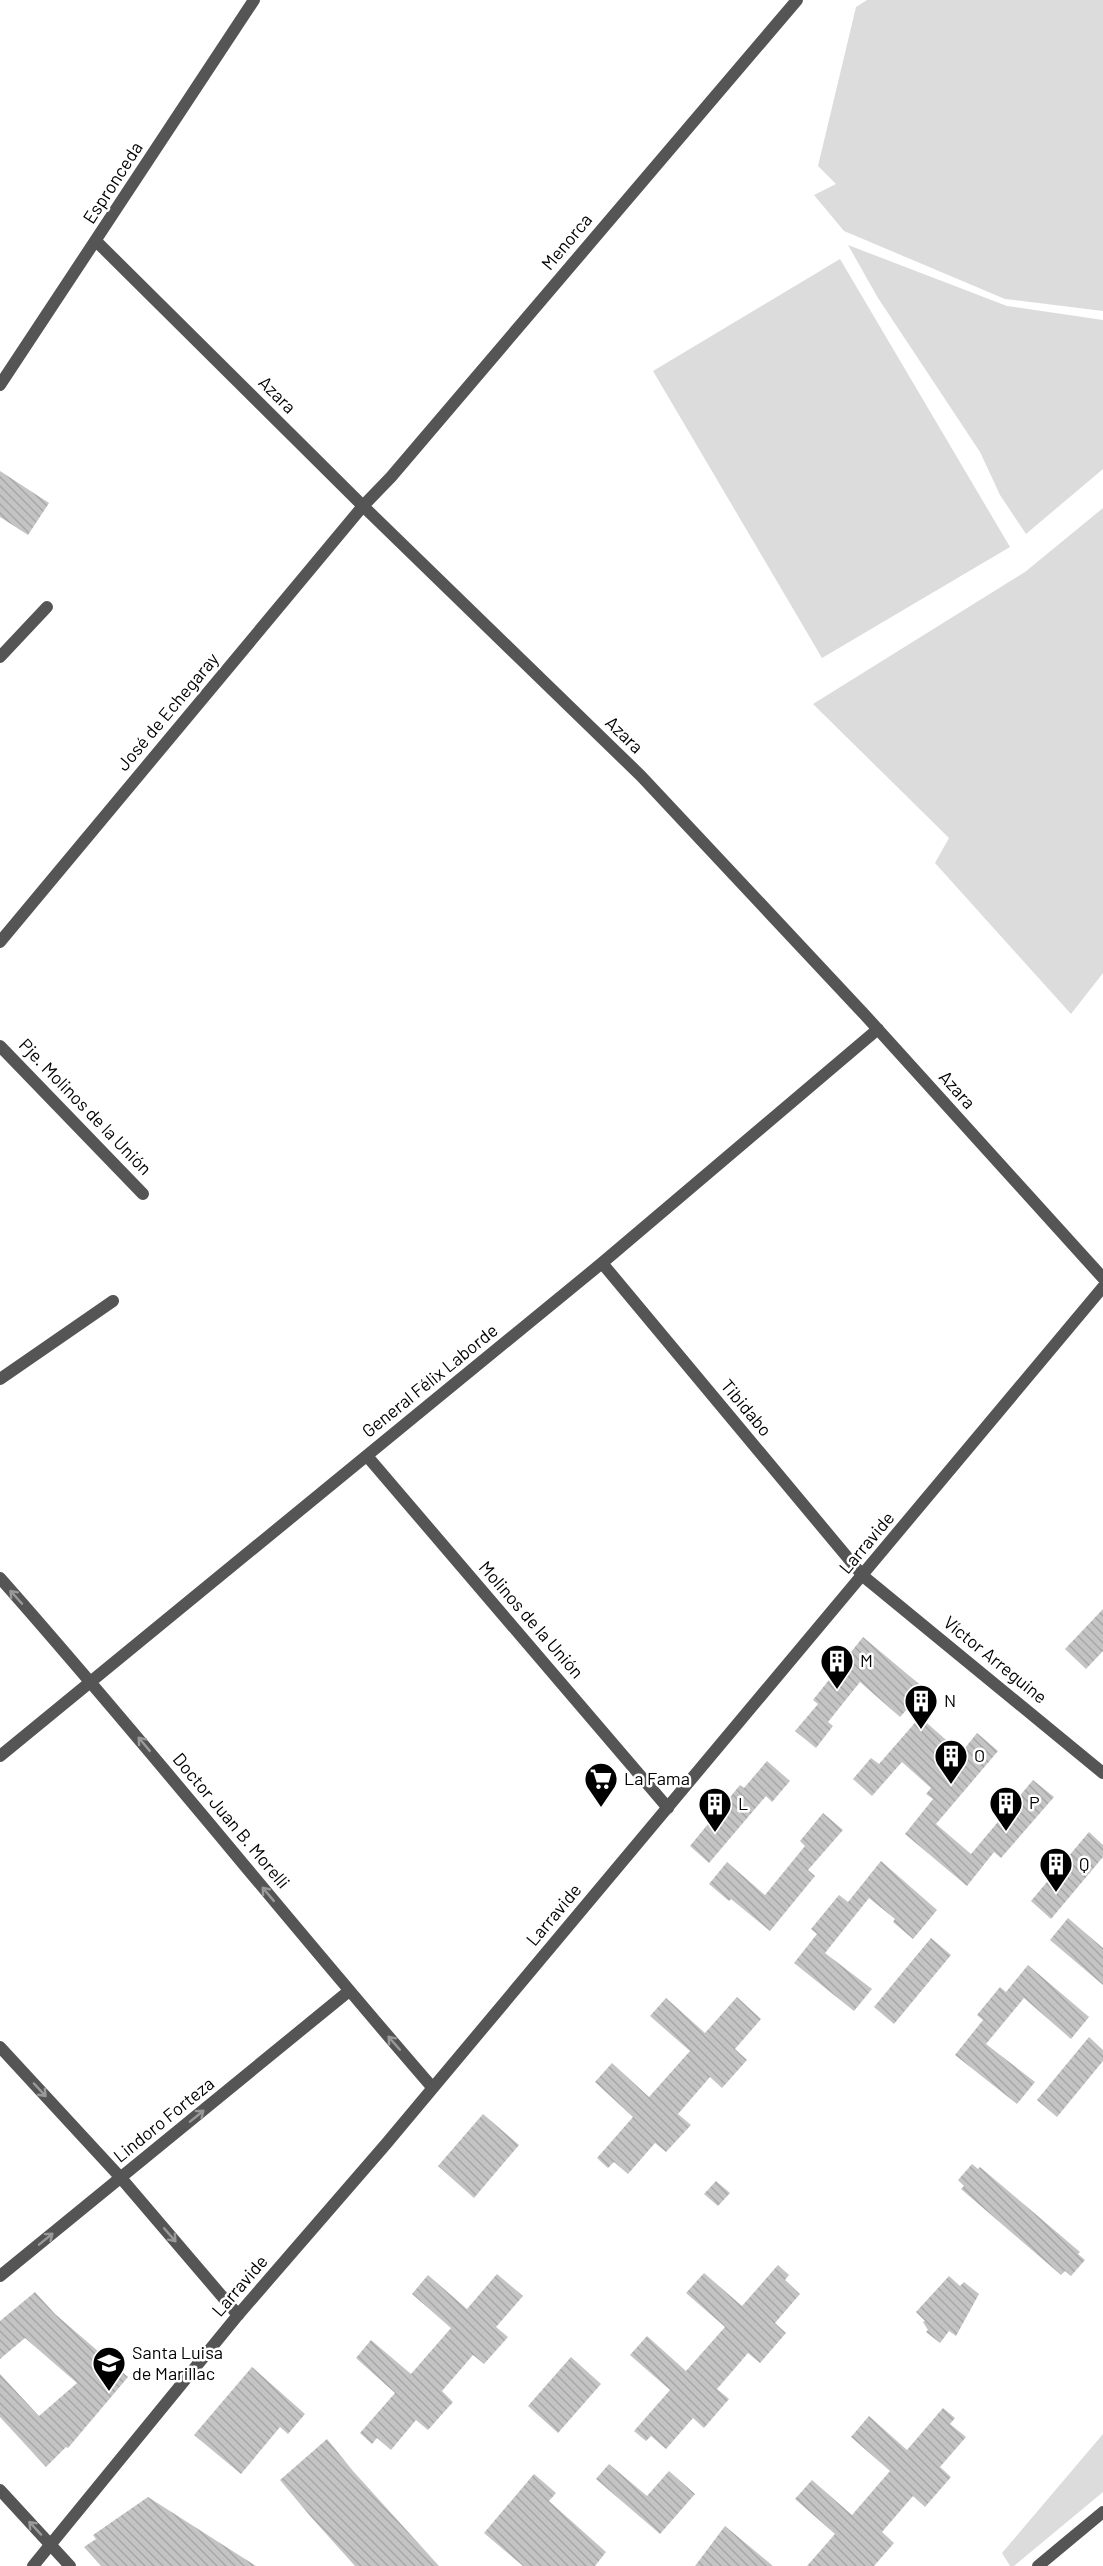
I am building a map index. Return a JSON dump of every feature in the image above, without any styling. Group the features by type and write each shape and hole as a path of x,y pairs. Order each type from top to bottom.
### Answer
{"street":[{"name":"Espronceda","path":"0,385 254,0"},
{"name":"Menorca","path":"363,506 391,477 797,0"},
{"name":"Azara","path":"96,241 363,506 641,776 878,1029 1103,1278"},
{"name":"José de Echegaray","path":"0,942 363,506"},
{"path":"0,657 47,607"},
{"name":"General Félix Laborde","path":"0,1756 602,1263 878,1029"},
{"name":"Pje. Molinos de la Unión","path":"0,1046 143,1194"},
{"name":"Tibidabo","path":"602,1263 863,1576"},
{"name":"Larravide","path":"33,2566 238,2315 386,2145 432,2087 863,1576 1103,1287"},
{"path":"0,1379 113,1301"},
{"name":"Molinos de la Unión","path":"367,1456 668,1808"},
{"name":"Víctor Arreguine","path":"863,1576 1103,1773"},
{"name":"Doctor Juan B. Morelli","path":"0,1578 91,1681 349,1991 432,2087"},
{"name":"Lindoro Forteza","path":"0,2276 349,1991"},
{"path":"0,2047 122,2178 238,2315"},
{"path":"0,2490 70,2566"},
{"path":"1038,2566 1103,2512"}],"shaded area":[{"path":"867,0 1103,0 1103,311 1005,299 844,231 814,195 836,184 818,166 856,7"},
{"path":"848,245 1007,306 1103,320 1103,469 1026,534 1000,495 980,452 878,298"},
{"path":"840,259 1010,547 822,658 653,371"},
{"path":"1103,508 1103,973 1071,1014 935,863 949,838 813,704 1025,572"},
{"path":"1103,2434 1103,2492 1014,2566 1010,2566 1002,2553"}],"building":[{"path":"0,471 49,503 28,535 0,517"},
{"path":"1103,1609 1103,1651 1086,1669 1065,1649"},
{"path":"863,1637 925,1689 900,1717 860,1682 828,1722 833,1726 816,1748 795,1731 818,1704 813,1700"},
{"path":"920,1717 961,1753 977,1733 998,1751 936,1824 971,1854 1033,1780 1054,1797 1001,1858 994,1852 967,1886 905,1834 933,1799 926,1794 931,1788 902,1762 872,1796 853,1779 871,1758 879,1764"},
{"name":"L","path":"767,1761 790,1781 772,1802 766,1796 709,1863 690,1846 740,1785 744,1788"},
{"path":"823,1813 843,1830 808,1870 815,1876 770,1931 709,1884 727,1862 765,1895 805,1846 800,1841"},
{"name":"Q","path":"1089,1832 1103,1845 1103,1857 1051,1919 1031,1901"},
{"path":"881,1861 937,1910 913,1939 893,1922 895,1919 869,1898 825,1953 872,1989 854,2011 794,1963 817,1934 811,1929 839,1895 848,1902"},
{"path":"1068,1918 1103,1948 1103,1985 1050,1940"},
{"path":"931,1938 951,1955 894,2024 874,2007"},
{"path":"1028,1965 1089,2017 1071,2039 1024,1998 986,2044 1035,2082 1017,2104 955,2055 983,2020 977,2015 1000,1987 1006,1992"},
{"path":"737,1997 761,2019 735,2049 747,2060 722,2088 710,2077 678,2114 691,2125 666,2152 655,2143 628,2174 614,2162 608,2168 597,2158 633,2117 595,2082 612,2063 649,2097 690,2051 650,2016 666,1998 705,2033"},
{"path":"1089,2037 1103,2050 1103,2061 1057,2117 1037,2100"},
{"path":"483,2114 519,2145 474,2198 438,2166"},
{"path":"972,2164 978,2169 980,2167 1080,2252 1078,2254 1085,2260 1071,2276 1065,2271 1061,2275 961,2189 964,2186 958,2180"},
{"path":"716,2181 730,2193 718,2206 704,2194"},
{"path":"778,2265 789,2275 785,2280 800,2294 775,2323 786,2333 760,2363 748,2353 717,2389 729,2399 704,2428 693,2418 666,2449 651,2436 646,2441 634,2431 670,2390 630,2355 647,2336 686,2371 725,2327 686,2293 704,2273 742,2306"},
{"path":"497,2274 523,2296 496,2327 508,2337 484,2364 473,2355 442,2391 453,2402 428,2430 416,2420 391,2450 377,2438 372,2444 360,2433 395,2393 356,2358 371,2340 411,2374 451,2328 412,2294 428,2275 467,2309"},
{"path":"949,2276 960,2286 964,2282 979,2294 956,2336 949,2331 940,2343 926,2332 928,2330 923,2322 925,2321 916,2312"},
{"path":"35,2292 55,2314 128,2377 68,2448 66,2447 46,2467 0,2417 0,2374 39,2416 77,2383 25,2338 0,2359 0,2321"},
{"path":"571,2357 601,2384 558,2433 528,2406"},
{"path":"252,2367 305,2414 288,2434 280,2427 241,2474 194,2435"},
{"path":"943,2408 955,2418 950,2424 966,2437 940,2467 951,2477 925,2507 913,2496 882,2532 894,2543 874,2566 807,2566 835,2534 795,2499 812,2480 852,2515 890,2471 851,2437 869,2416 907,2450"},
{"path":"327,2439 439,2566 355,2566 311,2517 280,2480"},
{"path":"609,2464 647,2496 669,2471 695,2494 660,2534 596,2479"},
{"path":"534,2474 556,2493 549,2501 606,2552 595,2566 523,2566 484,2533"},
{"path":"148,2497 256,2566 101,2566 84,2547 96,2539 93,2535"},
{"path":"725,2526 773,2566 695,2566"}],"place":[{"name":"M","path":"837,1690"},
{"name":"N","path":"921,1730"},
{"name":"O","path":"951,1785"},
{"name":"La Fama","path":"601,1808"},
{"name":"P","path":"1006,1832"},
{"name":"L","path":"715,1833"},
{"name":"Q","path":"1056,1893"},
{"name":"Santa Luisa de Marillac","path":"109,2392"}]}
